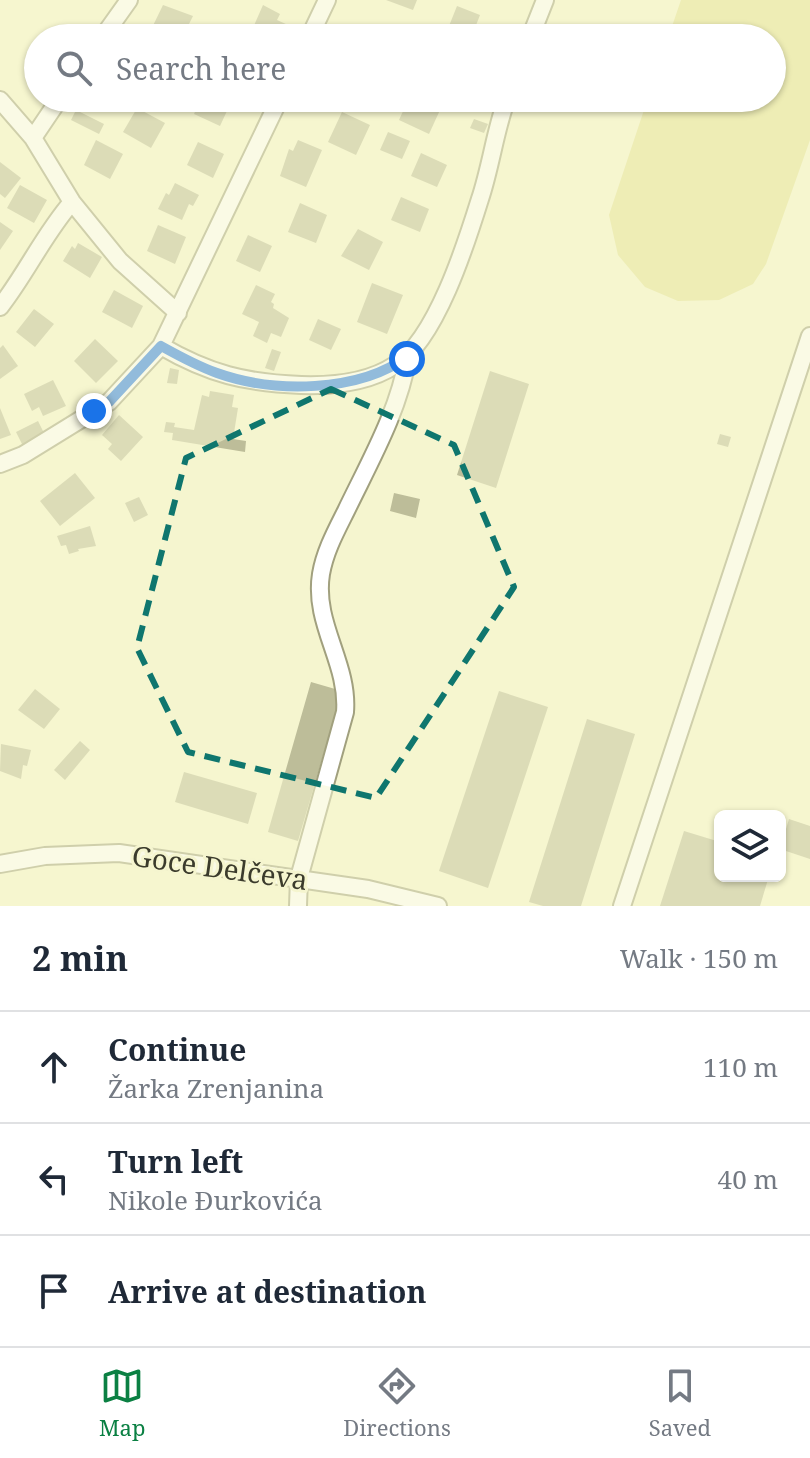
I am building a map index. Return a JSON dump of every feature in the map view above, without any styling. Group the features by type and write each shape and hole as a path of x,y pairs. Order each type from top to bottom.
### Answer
{"street":[{"path":"112,24 129,0"},
{"path":"316,24 327,0"},
{"path":"536,24 545,0"},
{"path":"0,100 33,138 72,202 120,261 178,313"},
{"path":"33,138 51,112"},
{"path":"0,464 23,455 109,402 161,346 273,112"},
{"path":"161,346 219,374 278,384 344,383 381,372 408,356 417,346 447,291 481,198 503,112"},
{"path":"0,307 22,279 55,222 72,202"},
{"path":"622,906 810,336"},
{"path":"298,906 299,878 345,712 342,670 323,622 321,575 329,545 394,408 408,356"},
{"name":"Goce Delčeva","path":"0,864 45,856 119,853 368,889 438,906"}],"highlighted area":[{"path":"331,389 454,445 514,587 376,798 188,752 137,648 186,458"}],"shaded area":[{"path":"681,0 810,0 810,140 766,264 753,284 719,300 678,301 645,287 618,255 609,215 643,112 786,112 786,24 673,24"}],"building":[{"path":"386,0 417,0 413,10"},
{"path":"163,5 193,16 189,24 154,24"},
{"path":"263,5 280,14 277,20 286,24 255,24"},
{"path":"457,6 480,15 476,24 450,24"},
{"path":"75,112 80,112 104,124 99,134 71,120"},
{"path":"135,112 144,112 165,123 151,148 123,132"},
{"path":"195,112 226,112 220,126"},
{"path":"342,112 370,125 356,155 328,142"},
{"path":"403,112 439,112 429,134 399,120"},
{"path":"474,119 488,124 484,133 470,128"},
{"path":"388,132 410,141 402,159 380,150"},
{"path":"96,140 123,154 110,179 84,165"},
{"path":"298,140 322,150 306,187 280,176 289,149 293,151"},
{"path":"198,142 224,154 213,178 187,165"},
{"path":"421,153 447,165 437,187 411,176"},
{"path":"0,162 21,178 5,198 0,194"},
{"path":"175,183 199,195 193,206 189,204 182,220 158,209"},
{"path":"20,185 47,200 34,223 7,208"},
{"path":"401,197 429,209 420,232 391,220"},
{"path":"300,203 327,215 316,243 288,232"},
{"path":"0,222 13,231 0,250"},
{"path":"158,225 186,237 175,264 147,251"},
{"path":"358,229 383,242 369,270 341,256"},
{"path":"248,235 272,246 260,272 236,261"},
{"path":"78,243 102,257 90,278 63,261 72,246 75,249"},
{"path":"372,283 403,295 387,334 357,322"},
{"path":"256,285 275,294 271,302 273,308 289,318 281,337 271,333 267,343 253,336 259,322 242,314"},
{"path":"114,290 143,306 132,328 102,312"},
{"path":"34,309 54,324 35,347 16,332"},
{"path":"318,319 341,329 331,350 309,340"},
{"path":"95,339 118,361 96,383 74,361"},
{"path":"3,345 18,366 0,379 0,348"},
{"path":"272,349 281,352 274,371 265,368"},
{"path":"170,368 179,370 177,384 167,383"},
{"path":"490,371 529,384 496,488 457,475"},
{"path":"53,380 66,406 43,416 39,407 32,411 24,394"},
{"path":"210,391 234,395 232,407 238,408 233,439 246,441 245,452 172,440 173,433 164,432 166,422 175,423 174,427 194,430 202,395 209,397"},
{"path":"0,408 11,435 0,439"},
{"path":"119,415 143,437 121,461 108,449 112,444 102,435"},
{"path":"38,421 45,435 23,446 16,432"},
{"path":"720,434 731,437 728,447 717,444"},
{"path":"75,473 95,498 60,526 40,501"},
{"path":"394,493 420,499 416,518 390,511"},
{"path":"139,497 148,515 134,522 125,503"},
{"path":"90,526 96,546 69,554 66,545 61,546 57,536"},
{"path":"311,682 342,691 298,841 268,832"},
{"path":"35,689 60,709 44,729 18,710"},
{"path":"499,691 548,707 488,888 439,871"},
{"path":"587,719 635,734 581,906 543,906 529,902"},
{"path":"80,741 90,750 65,780 54,770"},
{"path":"1,744 31,750 27,766 23,765 21,779 0,771"},
{"path":"184,772 257,793 248,824 175,802"},
{"path":"789,819 810,826 810,859 786,851"},
{"path":"684,831 714,840 714,882 767,882 760,906 660,906"}],"route":[{"path":"94,411 109,402 161,346 219,374 278,384 344,383 381,372 408,356 407,359"}]}
